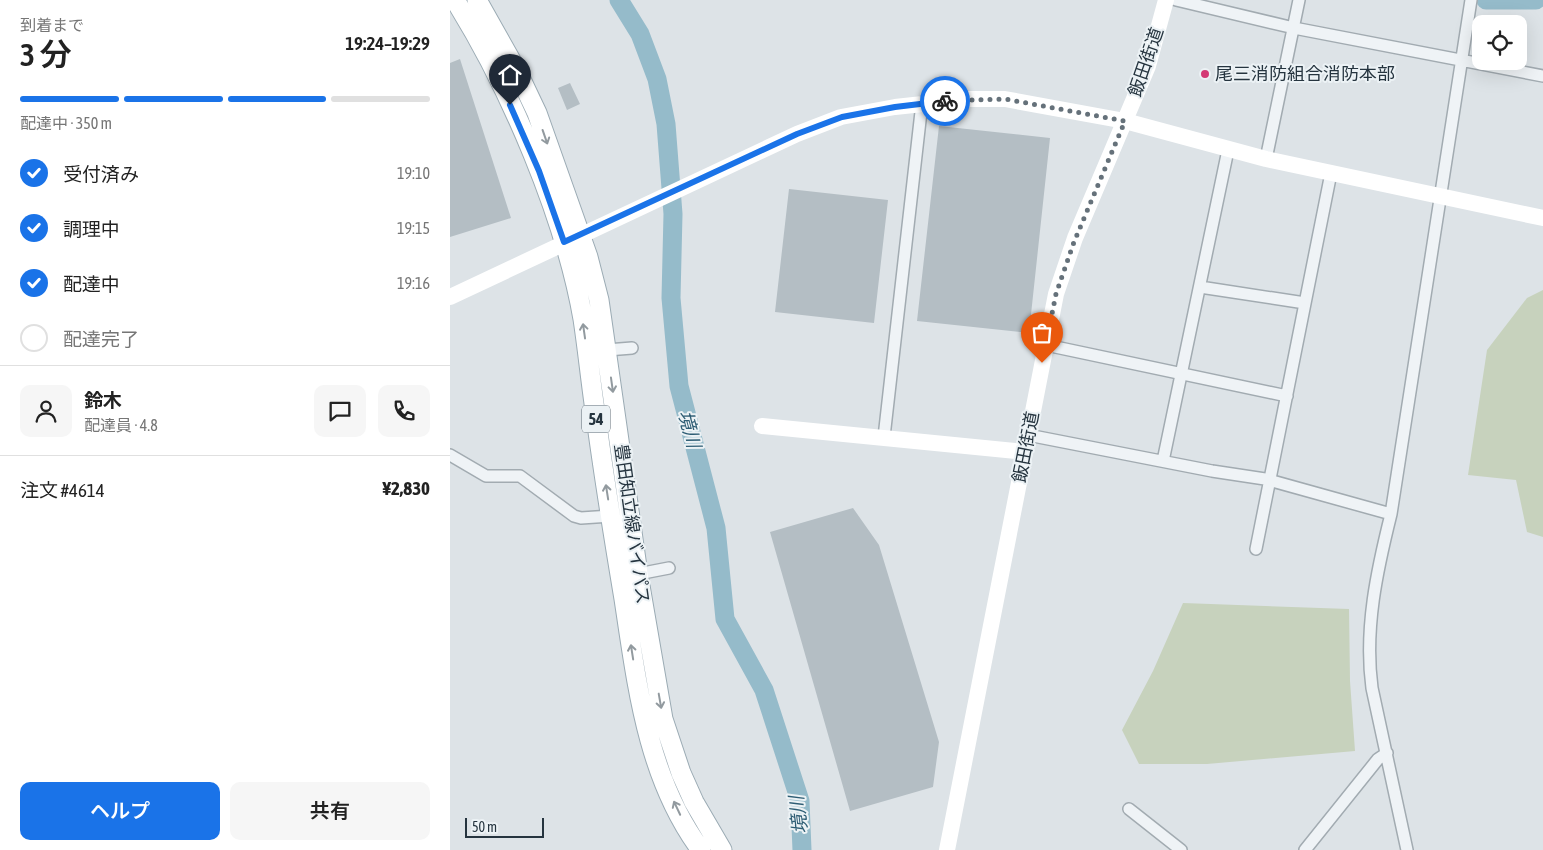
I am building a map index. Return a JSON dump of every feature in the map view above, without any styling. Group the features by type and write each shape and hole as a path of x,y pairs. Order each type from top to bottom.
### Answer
{"main road":[{"name":"豊田知立線バイパス","path":"454,0 496,74 599,300 638,574 665,727 681,773 694,802 722,850"},
{"name":"豊田知立線バイパス","path":"477,0 518,73 537,113 572,238 611,516 638,685 650,740 679,813 701,850"}],"street":[{"name":"飯田街道","path":"947,850 1056,294 1074,242 1148,66 1166,0"},
{"path":"1176,0 1206,3 1294,28 1543,76"},
{"path":"1266,159 1299,0"},
{"path":"1407,850 1372,688 1369,651 1370,625 1380,558 1392,514 1439,196 1471,5"},
{"path":"450,297 572,238 797,134 842,117 922,103 970,99 1005,99 1125,121 1266,159 1543,218"},
{"path":"884,437 922,103"},
{"path":"1163,461 1228,150"},
{"path":"1256,550 1331,173"},
{"path":"1200,287 1305,303"},
{"path":"1046,345 1287,396"},
{"path":"607,350 632,348"},
{"path":"762,426 1025,452"},
{"path":"1028,436 1270,481 1392,514"},
{"path":"450,456 486,476 520,476 574,516 581,518 611,516"},
{"path":"638,574 669,568"},
{"path":"1305,850 1378,759 1387,753"},
{"path":"1129,809 1181,850"}],"green space":[{"path":"1543,290 1543,537 1527,532 1516,480 1468,475 1487,350 1527,298"},
{"path":"1183,603 1349,609 1350,681 1355,751 1207,764 1139,764 1122,730 1153,671"}],"building":[{"path":"460,59 511,218 450,237 450,63"},
{"path":"570,83 580,104 567,110 558,88"},
{"path":"939,126 1050,138 1029,333 917,321"},
{"path":"789,189 888,200 874,323 775,312"},
{"path":"853,508 879,545 939,742 933,787 850,811 770,532"}],"waterway":[{"name":"境川","path":"619,0 640,34 657,79 666,124 673,214 671,298 679,386 716,528 725,619 764,690 800,801 802,850"},
{"path":"1486,0 1536,0"}],"way so far":[{"path":"945,101 1005,99 1125,121 1074,242 1056,294 1042,363"}],"place":[{"name":"尾三消防組合消防本部","path":"1205,74"}],"route":[{"path":"510,105 539,171 564,242 797,134 842,117 895,107 945,101"}]}
